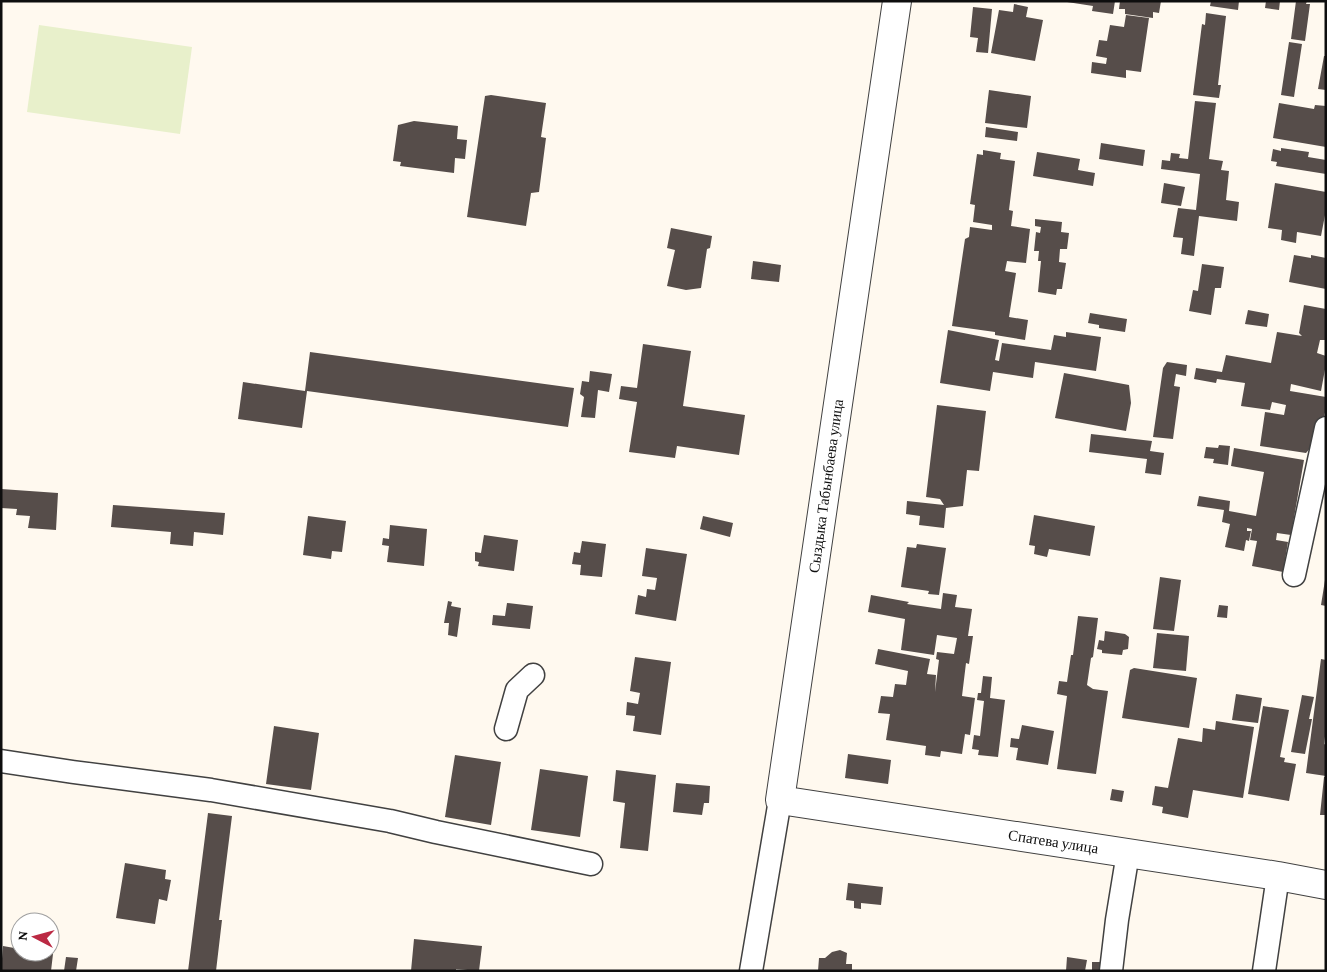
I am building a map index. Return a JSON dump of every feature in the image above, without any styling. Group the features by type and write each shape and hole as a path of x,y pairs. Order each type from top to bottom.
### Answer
{"street":[{"name":"Сыздыка Табынбаева улица","path":"751,971 780,800 897,1"},
{"path":"1294,575 1326,428"},
{"path":"506,729 517,690 532,675"},
{"path":"1,761 211,790 390,821 592,864"},
{"name":"Спатева улица","path":"780,800 1326,884"},
{"path":"1111,971 1128,853"},
{"path":"1264,971 1278,876"}],"green space":[{"path":"39,25 192,47 180,134 27,112"}],"building":[{"path":"1067,1 1115,1 1113,14 1092,11 1093,6"},
{"path":"1120,1 1161,1 1159,13 1153,12 1153,18 1125,14 1125,9 1119,9"},
{"path":"1211,1 1239,1 1238,10 1210,6"},
{"path":"1266,1 1280,1 1279,10 1265,8"},
{"path":"1296,1 1307,1 1306,4 1310,4 1305,41 1291,39"},
{"path":"1014,4 1028,7 1026,17 1043,20 1035,61 991,53 999,10 1013,12"},
{"path":"973,7 992,9 988,53 976,52 978,38 970,37"},
{"path":"1206,13 1226,16 1218,85 1221,85 1219,98 1193,95 1202,24 1205,25"},
{"path":"1126,15 1149,18 1141,72 1126,70 1126,78 1091,73 1092,62 1106,64 1107,58 1096,56 1099,40 1107,41 1110,25 1124,27"},
{"path":"1289,42 1302,44 1294,97 1281,95"},
{"path":"1324,56 1326,56 1326,90 1318,89"},
{"path":"989,90 1031,96 1027,128 985,123"},
{"path":"491,95 546,103 541,137 546,138 539,192 531,193 526,226 467,217 485,96"},
{"path":"1195,101 1216,103 1209,159 1223,161 1221,170 1229,171 1226,200 1239,202 1237,221 1199,216 1194,256 1181,254 1183,238 1173,237 1178,208 1196,210 1200,174 1161,169 1162,160 1170,161 1171,153 1180,154 1179,158 1188,159"},
{"path":"1279,103 1314,109 1315,105 1326,106 1326,147 1273,138"},
{"path":"414,121 458,126 457,139 467,140 465,159 455,158 454,173 400,166 401,162 393,161 398,125"},
{"path":"986,127 1018,132 1017,141 985,137"},
{"path":"1101,143 1145,150 1143,166 1099,159"},
{"path":"1281,148 1309,152 1308,157 1326,160 1326,174 1276,166 1277,162 1271,161 1273,149 1281,151"},
{"path":"983,150 1001,153 1000,159 1015,161 1009,210 1013,211 1011,226 1030,229 1026,263 1007,261 1005,271 1016,273 1009,317 1028,320 1025,340 995,335 995,332 952,326 965,239 969,237 970,227 992,230 992,225 973,222 975,205 970,204 977,154 983,155"},
{"path":"1037,152 1080,159 1078,170 1095,173 1093,186 1033,176"},
{"path":"1164,183 1185,187 1181,206 1161,203"},
{"path":"1275,183 1326,192 1326,210 1321,236 1297,232 1296,243 1281,240 1282,230 1268,228"},
{"path":"1035,219 1062,222 1061,232 1069,233 1067,249 1060,249 1059,262 1066,263 1062,289 1057,289 1056,295 1038,292 1041,261 1038,261 1039,251 1034,251 1036,232 1040,233 1041,227 1035,226"},
{"path":"671,228 712,236 710,248 707,249 701,288 686,290 667,286 675,250 667,248"},
{"path":"1294,255 1311,258 1311,255 1326,258 1326,289 1289,282"},
{"path":"753,261 781,265 779,282 751,279"},
{"path":"1202,264 1224,267 1221,288 1215,288 1211,315 1189,311 1193,290 1198,291"},
{"path":"1304,305 1326,309 1326,340 1320,340 1317,353 1326,356 1321,391 1291,384 1290,391 1326,397 1323,423 1317,422 1313,445 1306,453 1260,446 1265,412 1284,415 1286,405 1272,402 1270,410 1241,406 1245,383 1217,379 1216,383 1194,379 1196,368 1222,372 1226,355 1271,363 1277,332 1302,336 1299,333"},
{"path":"1248,310 1269,314 1267,327 1245,324"},
{"path":"1090,313 1127,319 1125,332 1099,328 1099,325 1088,323"},
{"path":"948,330 999,340 995,360 999,361 1002,343 1051,350 1054,335 1066,337 1066,332 1101,337 1096,371 1035,362 1033,378 993,372 990,391 940,383"},
{"path":"643,344 691,351 683,406 745,415 739,455 677,446 675,458 629,452 637,402 619,399 621,386 637,388"},
{"path":"310,352 574,388 568,427 307,391 302,428 238,419 243,382 305,391"},
{"path":"1167,362 1187,365 1186,376 1176,374 1174,386 1180,387 1173,439 1153,437 1163,368"},
{"path":"590,371 612,374 609,392 598,390 595,418 581,417 584,397 580,394 582,381 589,382"},
{"path":"1064,373 1129,385 1131,403 1126,431 1055,418"},
{"path":"937,405 986,411 979,471 967,470 963,506 946,508 944,528 919,525 920,516 906,514 907,501 944,505 940,499 926,497"},
{"path":"1091,434 1152,441 1150,451 1164,453 1161,475 1145,473 1147,459 1089,452"},
{"path":"1219,445 1230,446 1228,465 1213,463 1214,459 1204,458 1206,447 1218,448"},
{"path":"1234,448 1304,460 1291,535 1277,533 1276,540 1288,542 1283,572 1252,566 1257,541 1250,540 1252,529 1247,528 1247,531 1251,531 1249,541 1246,540 1244,551 1225,547 1230,524 1222,522 1224,510 1197,506 1199,496 1230,501 1229,511 1256,516 1264,472 1231,466"},
{"path":"1,489 58,493 56,530 28,528 30,516 16,515 17,509 1,508"},
{"path":"113,505 225,513 223,535 194,532 193,546 170,544 171,532 111,527"},
{"path":"1034,515 1095,526 1090,556 1049,549 1047,557 1034,554 1035,546 1029,545"},
{"path":"308,516 346,521 342,552 332,551 331,559 303,555"},
{"path":"703,516 733,523 730,537 700,529"},
{"path":"390,525 427,529 424,566 387,562 389,546 382,545 383,538 389,539"},
{"path":"484,535 518,540 514,571 478,566 479,562 475,561 475,552 481,553"},
{"path":"582,541 606,544 602,577 580,575 581,565 572,564 574,552 580,553"},
{"path":"917,544 946,548 939,595 928,594 929,591 901,587 907,547 916,548"},
{"path":"646,548 687,554 676,621 635,614 638,595 646,597 647,589 655,590 657,578 642,576"},
{"path":"1160,577 1181,580 1174,631 1153,629"},
{"path":"1326,580 1326,606 1321,605"},
{"path":"943,593 957,595 955,607 972,609 968,636 973,636 969,664 966,663 962,696 975,698 970,735 965,734 962,754 941,751 940,757 925,755 926,746 886,740 890,714 878,713 881,696 893,697 895,684 906,685 908,671 875,664 878,649 930,659 927,674 936,675 935,692 939,660 936,659 937,652 954,654 957,638 937,635 934,655 901,650 905,619 868,612 871,595 909,602 907,604 941,609"},
{"path":"448,601 452,602 451,606 461,608 457,637 448,635 449,623 444,623"},
{"path":"507,603 533,606 530,629 492,625 493,615 505,616"},
{"path":"1219,605 1228,606 1227,618 1217,617"},
{"path":"1078,616 1098,618 1087,685 1093,689 1108,691 1096,774 1057,769 1067,696 1057,694 1059,681 1067,682"},
{"path":"1105,631 1125,634 1129,637 1128,649 1123,650 1122,655 1102,653 1102,650 1097,649 1099,640 1104,641"},
{"path":"1157,633 1189,636 1186,671 1153,668"},
{"path":"635,657 671,662 661,735 633,731 635,716 626,715 627,702 638,704 640,693 630,691"},
{"path":"1321,659 1326,660 1326,729 1324,744 1326,745 1326,776 1306,773"},
{"path":"1134,668 1197,678 1189,728 1122,718 1130,670"},
{"path":"983,676 992,677 990,698 1005,700 998,757 978,755 979,750 972,749 974,735 980,736 984,701 977,700 978,693 981,693"},
{"path":"1236,694 1262,698 1258,723 1232,720"},
{"path":"1302,695 1314,697 1309,719 1312,719 1305,754 1291,752"},
{"path":"1263,706 1289,710 1280,757 1285,758 1284,762 1296,764 1289,801 1248,794"},
{"path":"1216,721 1254,727 1243,798 1193,790 1188,818 1162,813 1163,807 1152,805 1155,786 1168,788 1178,738 1202,742 1203,728 1215,730"},
{"path":"1022,725 1054,731 1048,765 1016,760 1018,748 1010,747 1011,738 1019,739"},
{"path":"274,726 319,733 311,790 266,784"},
{"path":"848,754 891,760 888,784 845,778"},
{"path":"455,755 501,762 491,825 445,817"},
{"path":"540,769 588,776 580,837 531,830"},
{"path":"616,770 656,775 648,851 620,848 625,803 613,801"},
{"path":"1324,777 1326,777 1326,815 1320,815"},
{"path":"676,783 710,786 709,803 704,803 702,815 673,812"},
{"path":"1112,789 1124,791 1122,802 1110,800"},
{"path":"208,813 232,816 219,920 222,920 216,971 188,971"},
{"path":"125,863 166,870 165,879 171,880 167,901 159,899 155,924 116,918"},
{"path":"848,883 883,887 881,905 861,903 861,909 854,908 854,901 846,900"},
{"path":"414,939 482,946 479,971 456,969 456,971 411,971"},
{"path":"3,946 10,947 10,962 52,962 51,971 1,971"},
{"path":"840,950 847,953 846,964 852,964 852,971 818,971 819,958 825,958 832,952"},
{"path":"66,957 78,958 76,971 64,971"},
{"path":"1067,957 1087,960 1085,971 1066,971"},
{"path":"1092,962 1102,962 1101,971 1092,971"}]}
